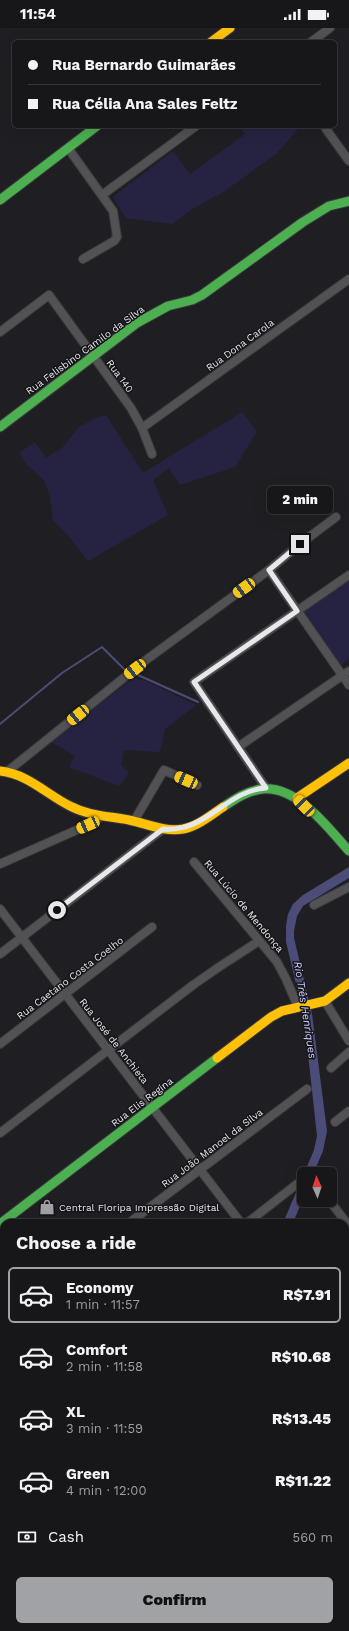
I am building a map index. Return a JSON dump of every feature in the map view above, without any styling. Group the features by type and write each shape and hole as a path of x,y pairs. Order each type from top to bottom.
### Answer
{"street":[{"path":"214,40 230,28"},
{"path":"314,40 330,28"},
{"path":"0,200 94,128"},
{"path":"102,195 193,128"},
{"path":"326,129 349,161"},
{"path":"68,148 102,195 115,216 117,238 83,259"},
{"name":"Rua Felisbino Camilo da Silva","path":"0,427 148,316 168,306 192,300 202,295 303,222 329,206 349,201"},
{"name":"Rua Dona Carola","path":"142,428 349,279"},
{"name":"Rua 140","path":"0,332 49,295 131,408 142,428 152,454"},
{"path":"4,771 146,660 269,570 336,517"},
{"path":"269,570 297,611 346,673 349,685"},
{"path":"266,788 194,682 349,575"},
{"path":"238,747 346,673"},
{"path":"297,798 349,763"},
{"path":"134,821 164,770 197,785"},
{"path":"4,771 28,778 67,805 89,814 134,821 163,829 176,830 207,818 249,791 266,788 286,792 297,798 349,851"},
{"path":"0,864 88,825 102,816"},
{"path":"0,954 163,829"},
{"name":"Rua Lúcio de Mendonça","path":"194,862 282,970 300,1007"},
{"path":"314,905 349,887"},
{"name":"Rua José de Anchieta","path":"0,909 238,1219"},
{"name":"Rua Caetano Costa Coelho","path":"0,1044 152,927"},
{"path":"0,1133 198,982 259,941"},
{"path":"349,983 322,1002 349,1041"},
{"name":"Rua Elis Regina","path":"7,1219 271,1017 282,1011 322,1002"},
{"path":"331,1068 349,1052"},
{"name":"Rua João Manoel da Silva","path":"134,1219 308,1089"},
{"path":"335,1122 349,1111"},
{"path":"251,1219 297,1184"},
{"path":"334,1207 344,1219"}],"shaded area":[{"path":"240,128 299,128 276,154 225,191 190,210 173,224 126,218 113,197 173,151 190,174 245,134"},
{"path":"242,412 257,432 235,467 180,485 169,468 153,480 168,515 88,561 72,540 53,520 50,497 44,480 27,465 19,453 35,442 46,458 62,448 79,427 98,417 106,415 143,473"},
{"path":"349,578 349,659 340,666 302,612"},
{"path":"134,678 148,682 196,705 165,729 160,752 124,750 121,765 129,773 119,786 69,767 75,756 50,741"}],"water":[{"name":"Rio Três Henriques","path":"349,867 349,878 303,906 297,916 294,931 294,938 312,1014 327,1131 323,1151 316,1167 307,1167 314,1150 317,1136 304,1017 286,942 288,914 293,904 303,895"},
{"path":"297,1190 297,1207 300,1207 295,1219 285,1219"}],"waterway":[{"path":"0,724 62,673 102,647 126,671"},
{"path":"138,675 198,702"}],"traffic: fast":[{"path":"0,200 94,128"},
{"path":"0,427 137,323 168,306 192,300 202,295 303,222 329,206 349,201"},
{"path":"223,807 241,796 257,790 275,790 287,794 311,810 349,851"},
{"path":"7,1219 217,1058"}],"traffic: slow":[{"path":"214,40 230,28"},
{"path":"297,798 349,763"},
{"path":"0,771 28,780 61,801 84,812 129,820 163,829 176,830 189,828 223,807"},
{"path":"217,1058 271,1017 282,1011 325,1001 349,983"}],"place":[{"name":"Central Floripa Impressão Digital","path":"47,1207"}],"route":[{"path":"57,910 163,829 176,830 189,826 207,818 249,791 259,788 266,788 194,682 297,611 269,570 300,544"}]}
